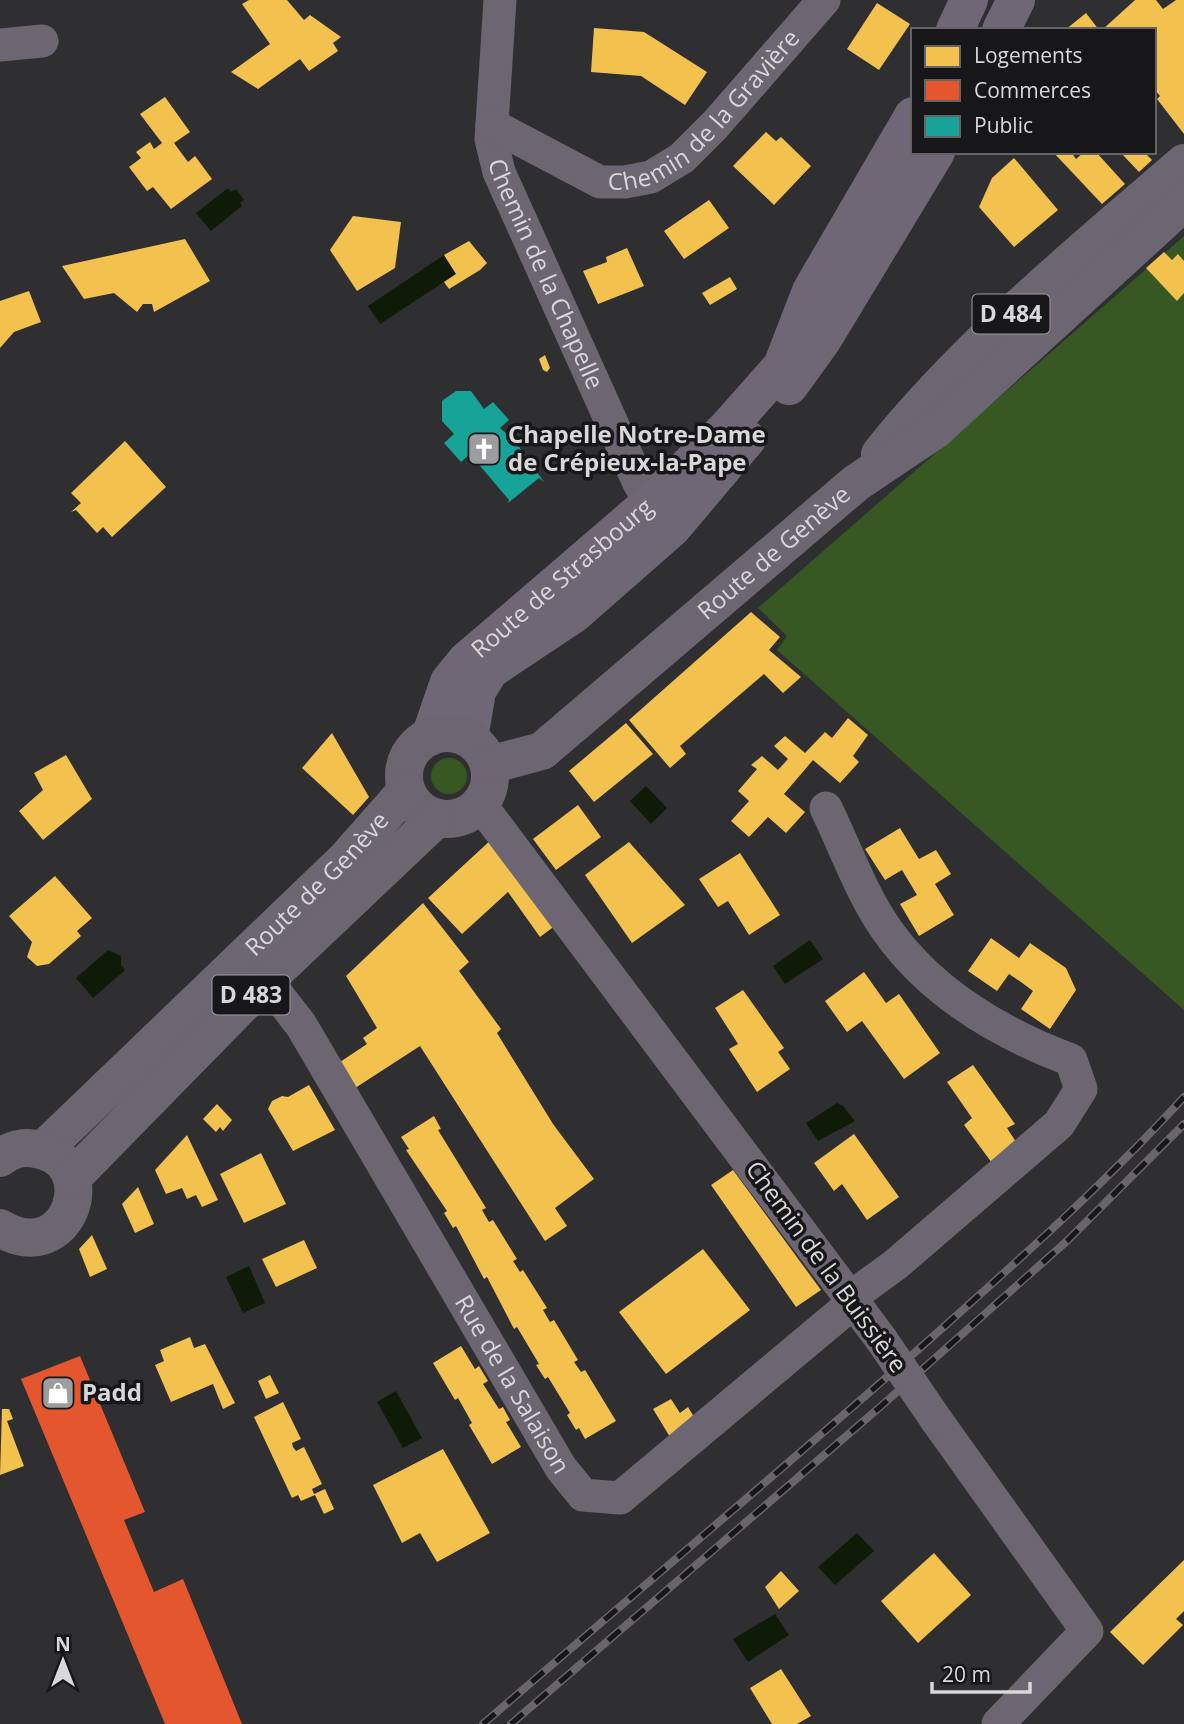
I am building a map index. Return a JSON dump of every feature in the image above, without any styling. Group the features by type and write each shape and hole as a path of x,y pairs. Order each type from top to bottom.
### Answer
{"main road":[{"path":"956,28 970,0"},
{"path":"1002,28 1016,0"},
{"name":"Route de Strasbourg","path":"479,752 477,691 490,670 574,614 661,515 727,428 782,366 811,291 911,119"},
{"name":"Route de Strasbourg","path":"430,737 449,682 466,661 661,515 774,407 822,339 935,154"},
{"name":"Route de Genève","path":"856,483 913,413 1020,306 1184,163"},
{"name":"Route de Genève","path":"72,1178 266,980 437,818 424,813 406,792 404,778 410,753 430,737 457,734 479,752 542,751 856,483 935,430 1184,202"},
{"path":"437,818 461,817 480,804 488,792 479,752"},
{"name":"Route de Genève","path":"43,1150 345,860 406,792"},
{"path":"1,1154 29,1147 43,1150 55,1156 72,1178 73,1203 61,1225 36,1237 7,1243"}],"street":[{"name":"Chemin de la Chapelle","path":"500,0 491,139 499,172 661,515"},
{"name":"Chemin de la Gravière","path":"492,125 600,182 625,182 652,177 682,158 715,125 824,0"},
{"path":"0,45 42,41"},
{"name":"Chemin de la Buissière","path":"480,804 881,1339 1087,1631 998,1724"},
{"path":"826,808 889,933 936,984 1015,1038 1071,1060 1081,1089 1059,1124 852,1300"},
{"name":"Rue de la Salaison","path":"266,980 301,1025 561,1468 583,1495 620,1499 852,1300"}],"green space":[{"path":"1184,236 1184,1010 777,650 787,636 758,608"},
{"path":"449,758 462,763 467,776 462,789 449,794 436,789 431,776 436,763"}],"shaded area":[{"path":"228,188 231,192 236,189 244,200 240,202 242,206 211,231 196,213"},
{"path":"444,255 456,274 380,324 368,306"},
{"path":"646,786 667,808 651,824 630,801"},
{"path":"810,940 823,959 785,984 773,966"},
{"path":"108,950 121,956 121,965 125,970 93,998 76,978"},
{"path":"837,1103 843,1106 855,1121 818,1141 806,1123"},
{"path":"249,1266 265,1303 243,1313 226,1277"},
{"path":"396,1391 422,1438 403,1448 377,1402"},
{"path":"857,1533 874,1551 835,1585 818,1567"},
{"path":"775,1614 789,1635 748,1662 733,1639"}],"building: Logements":[{"path":"249,0 287,0 304,20 310,15 341,37 333,43 338,51 309,71 300,59 258,89 231,72 270,44 242,4"},
{"path":"1135,0 1156,0 1163,9 1176,0 1184,0 1184,134 1157,99 1160,96 1156,91 1156,28 1104,28"},
{"path":"877,3 910,24 879,70 847,49"},
{"path":"1086,13 1097,28 1067,28"},
{"path":"594,28 644,32 707,72 685,105 641,76 591,72"},
{"path":"165,97 190,132 174,143 188,162 195,156 212,179 171,209 153,187 147,191 129,167 141,158 136,152 150,142 154,149 162,143 140,114"},
{"path":"766,132 776,141 781,137 811,166 774,205 733,166"},
{"path":"1055,154 1072,154 1076,159 1082,154 1098,154 1125,184 1102,204"},
{"path":"1122,154 1146,154 1152,160 1139,172"},
{"path":"1014,158 1058,210 1014,247 979,207 992,178"},
{"path":"709,200 729,228 684,259 664,231"},
{"path":"353,216 401,222 395,268 357,291 330,250"},
{"path":"185,239 210,281 154,312 152,304 143,304 137,312 114,293 84,299 62,266"},
{"path":"469,241 487,263 449,289 444,282 456,274 444,255"},
{"path":"627,248 644,286 598,304 583,271 607,262 606,257"},
{"path":"1164,252 1172,260 1178,254 1184,261 1184,293 1177,301 1146,268"},
{"path":"730,277 737,289 710,305 702,293"},
{"path":"29,291 41,322 14,332 0,348 0,301"},
{"path":"545,355 550,368 547,372 543,370 539,359"},
{"path":"125,441 166,487 112,537 103,527 97,533 76,510 71,512 81,503 71,493"},
{"path":"751,612 780,637 769,650 801,677 783,693 764,674 680,746 686,754 670,768 629,720"},
{"path":"848,718 868,735 853,756 859,762 840,783 813,760 784,794 805,812 786,833 768,817 749,837 731,821 749,801 738,791 757,769 751,765 762,756 778,770 788,759 774,746 785,736 805,753 825,732 832,738"},
{"path":"626,723 653,754 594,802 569,771"},
{"path":"332,733 369,797 353,815 302,768"},
{"path":"66,755 92,799 43,840 19,811 43,790 34,773"},
{"path":"578,805 601,837 556,870 533,839"},
{"path":"900,828 919,859 936,850 951,874 935,884 954,915 919,936 900,904 917,895 902,870 885,880 865,849"},
{"path":"493,838 556,925 540,937 508,892 462,934 428,898"},
{"path":"629,842 685,905 632,943 585,875"},
{"path":"740,853 780,915 749,935 728,901 718,907 699,879"},
{"path":"55,876 92,918 77,931 81,936 49,964 37,966 27,957 32,942 9,916"},
{"path":"423,903 469,962 459,971 501,1029 497,1033 553,1124 594,1179 555,1208 567,1226 545,1241 420,1046 349,1092 334,1066 367,1044 363,1038 377,1028 346,976"},
{"path":"991,938 1019,958 1030,943 1066,968 1076,990 1050,1029 1021,1009 1033,991 1021,982 1009,974 997,991 968,971"},
{"path":"864,972 886,1003 899,994 940,1053 904,1079 862,1021 847,1032 825,1001"},
{"path":"743,990 784,1048 778,1052 790,1069 757,1092 729,1049 738,1044 715,1008"},
{"path":"973,1065 1015,1124 1007,1128 1018,1145 992,1163 964,1125 972,1118 947,1082"},
{"path":"309,1085 335,1130 293,1151 268,1109 272,1101 282,1096 288,1097"},
{"path":"217,1104 232,1120 223,1131 220,1127 216,1132 203,1119"},
{"path":"434,1116 441,1129 438,1130 486,1208 482,1210 489,1222 493,1220 517,1259 513,1261 520,1272 523,1270 547,1308 543,1310 550,1322 554,1320 578,1360 574,1362 581,1372 585,1370 616,1421 585,1439 579,1428 576,1430 567,1415 570,1413 548,1377 545,1379 536,1365 539,1364 517,1327 514,1329 487,1277 484,1279 456,1226 453,1228 444,1213 447,1211 406,1150 409,1149 401,1137"},
{"path":"854,1134 899,1197 867,1220 842,1184 834,1191 814,1163"},
{"path":"187,1135 218,1200 202,1207 196,1195 187,1199 182,1188 166,1194 155,1170"},
{"path":"261,1153 286,1204 244,1223 220,1174"},
{"path":"733,1170 821,1290 796,1307 711,1185"},
{"path":"138,1187 154,1224 135,1233 122,1204"},
{"path":"92,1235 107,1269 90,1277 79,1249"},
{"path":"304,1240 317,1268 276,1287 262,1259"},
{"path":"703,1249 750,1310 666,1374 619,1312"},
{"path":"190,1337 194,1348 205,1344 235,1403 223,1409 213,1384 171,1402 155,1365 164,1361 160,1350"},
{"path":"461,1346 475,1369 479,1366 488,1381 483,1384 499,1409 503,1407 510,1420 506,1422 521,1447 492,1464 469,1425 472,1423 458,1398 455,1400 433,1363"},
{"path":"270,1375 279,1393 266,1399 258,1381"},
{"path":"671,1399 680,1413 688,1407 697,1422 673,1442 653,1409"},
{"path":"283,1402 301,1439 292,1443 293,1447 296,1451 304,1447 322,1484 312,1489 314,1494 325,1489 334,1509 324,1514 315,1495 301,1501 298,1495 292,1498 254,1417"},
{"path":"2,1409 9,1409 13,1419 7,1421 24,1466 0,1475"},
{"path":"443,1449 490,1533 437,1562 420,1533 402,1543 373,1485"},
{"path":"934,1553 971,1595 918,1643 881,1601"},
{"path":"1184,1560 1184,1611 1176,1619 1183,1625 1143,1665 1110,1632"},
{"path":"781,1571 799,1591 779,1609 765,1587"},
{"path":"781,1669 811,1716 797,1724 772,1724 750,1688"}],"building: Commerces":[{"path":"80,1356 145,1512 124,1520 154,1592 183,1579 242,1724 165,1724 21,1379"}],"building: Public":[{"name":"Chapelle Notre-Dame de Crépieux-la-Pape","path":"456,391 471,391 484,409 493,402 509,420 500,428 515,441 544,482 539,478 508,503 509,500 470,454 461,462 444,443 454,434 442,421 442,401"}],"railway":[{"path":"483,1724 920,1348 1088,1195 1184,1097"},
{"path":"511,1724 880,1407 1067,1241 1184,1124"}],"place":[{"name":"Chapelle Notre-Dame de Crépieux-la-Pape","path":"484,449"},
{"name":"Padd","path":"58,1393"}]}
